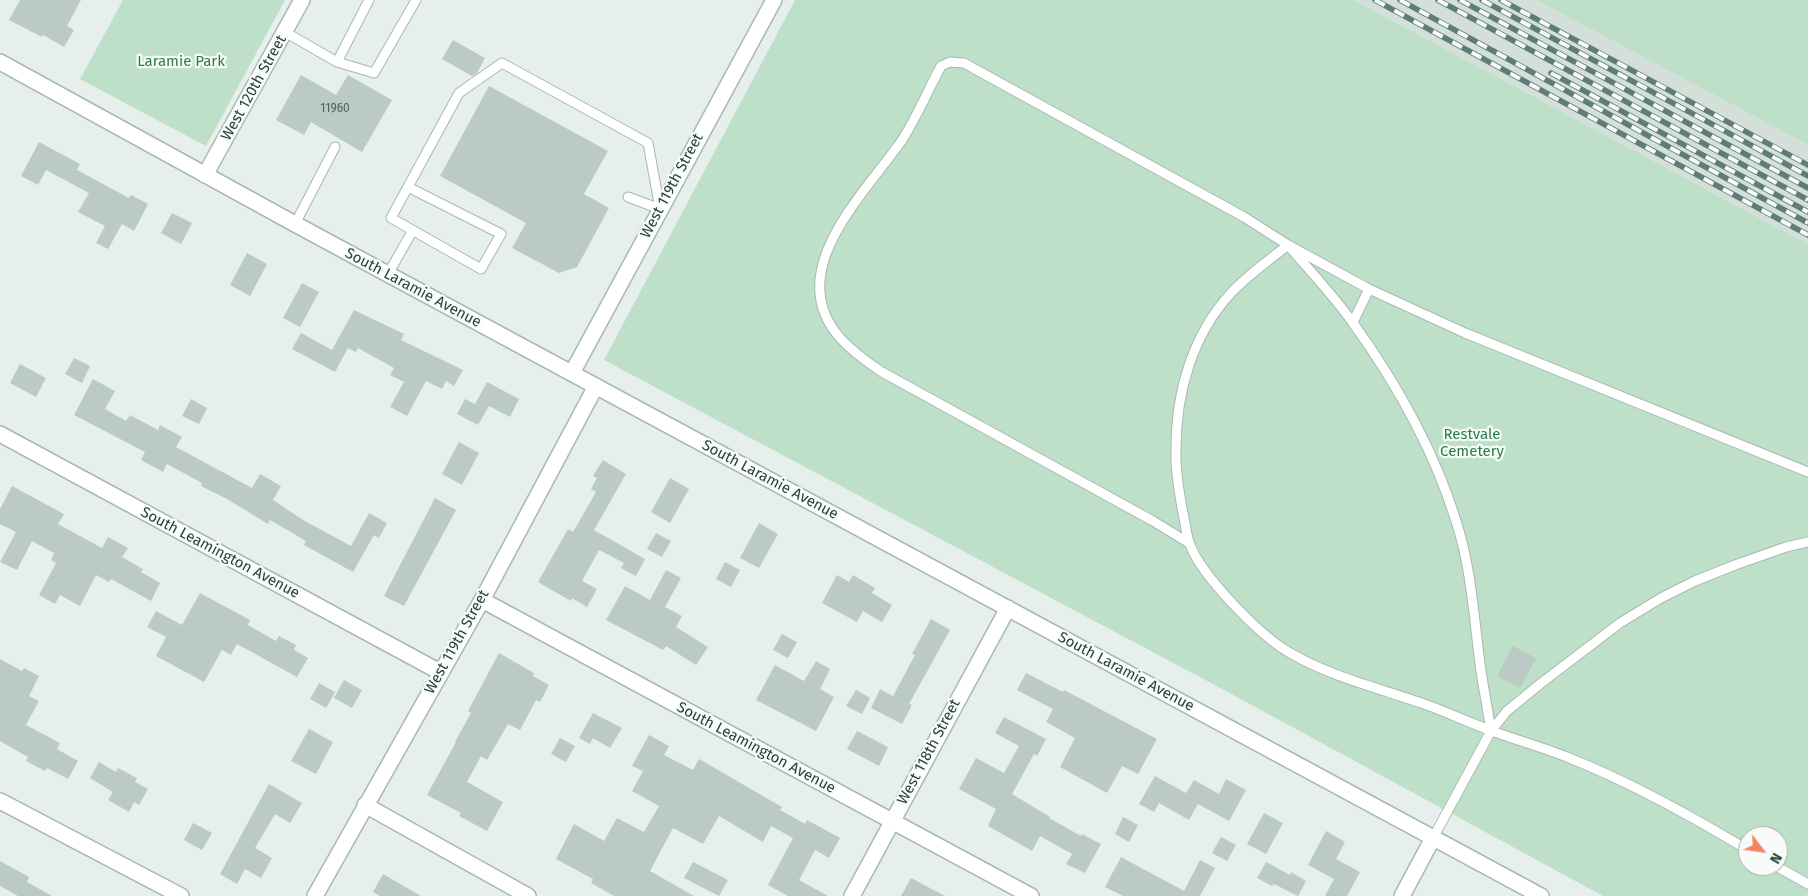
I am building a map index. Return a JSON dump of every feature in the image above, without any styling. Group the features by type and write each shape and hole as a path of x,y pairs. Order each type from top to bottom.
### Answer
{"street":[{"name":"West 120th Street","path":"205,175 302,0"},
{"name":"West 119th Street","path":"572,373 774,0"},
{"name":"South Laramie Avenue","path":"0,62 295,224 1541,896"},
{"name":"West 119th Street","path":"315,896 482,600 596,386"},
{"name":"South Leamington Avenue","path":"0,434 440,672"},
{"name":"South Leamington Avenue","path":"482,600 1031,896"},
{"name":"West 118th Street","path":"852,896 1008,608"},
{"path":"0,801 181,896"},
{"path":"365,805 528,896"},
{"path":"1402,896 1433,838"}],"lane":[{"path":"337,62 369,0"},
{"path":"284,32 337,62 374,73 416,0"},
{"path":"1189,543 1144,516 882,372 858,356 840,338 829,321 821,303 820,281 823,261 831,240 840,223 903,138 941,66 950,62 964,63 1235,212 1288,245 1369,289 1465,333 1808,472"},
{"path":"408,187 501,234 481,269 392,218 408,187 459,93 502,64 648,143 660,209"},
{"path":"295,224 335,147"},
{"path":"628,197 660,209"},
{"path":"388,274 413,230"},
{"path":"1288,245 1353,322 1410,412 1440,477 1457,522 1467,566 1491,730"},
{"path":"1288,245 1231,293 1215,312 1193,354 1178,406 1175,458 1178,482 1189,543 1204,569 1245,616 1268,638 1291,654 1357,682 1466,719 1627,782 1738,844"},
{"path":"1353,322 1369,289"},
{"path":"1433,838 1491,730 1508,711 1560,668 1620,624 1661,598 1695,581 1735,565 1808,542"},
{"path":"1788,873 1808,884"}],"shaded area":[{"path":"1354,0 1536,0 1808,145 1808,244"}],"green space":[{"name":"Laramie Park","path":"123,0 285,0 206,146 80,79"},
{"name":"Restvale Cemetery","path":"795,0 1354,0 1808,244 1808,896 1603,896 1226,691 604,360"},
{"path":"1536,0 1808,0 1808,145"}],"building":[{"path":"20,0 81,0 67,26 74,30 64,47 43,35 42,37 9,20"},
{"path":"453,40 485,58 477,73 472,76 442,59"},
{"path":"301,75 336,95 348,75 392,100 362,152 311,122 304,135 276,120"},
{"path":"489,86 608,151 584,194 609,208 577,267 559,273 512,248 526,223 440,176"},
{"path":"39,142 80,164 77,170 129,198 131,195 148,204 134,231 122,224 108,249 96,243 105,226 78,212 89,193 46,170 38,185 21,176"},
{"path":"172,213 192,223 181,244 161,233"},
{"path":"247,253 267,264 250,296 230,285"},
{"path":"302,283 319,292 300,327 283,318"},
{"path":"354,310 404,334 401,340 463,370 454,386 446,381 442,389 426,381 407,416 390,407 404,382 390,375 394,368 358,348 356,352 348,348 335,372 292,349 301,333 332,350"},
{"path":"74,358 90,366 82,383 65,374"},
{"path":"20,364 46,378 36,397 10,383"},
{"path":"93,379 115,391 105,409 126,421 130,415 158,430 160,425 182,437 176,447 252,488 260,474 281,486 273,500 303,520 351,546 369,513 387,523 379,538 374,535 353,572 304,545 306,541 270,520 268,524 227,499 201,486 202,483 167,464 163,472 141,460 145,452 74,415"},
{"path":"487,382 519,399 510,417 489,406 478,425 457,414 465,399 475,404"},
{"path":"191,399 207,408 199,424 182,416"},
{"path":"459,442 479,453 462,485 442,474"},
{"path":"603,460 626,474 594,530 645,559 636,576 621,568 624,563 599,550 582,581 597,589 587,607 572,598 571,601 538,582 568,529 573,532 596,492 591,489 597,478 593,476"},
{"path":"670,478 689,489 670,523 651,512"},
{"path":"12,486 64,514 58,524 102,548 108,537 128,548 122,557 143,569 141,572 160,583 151,601 111,579 109,582 96,575 80,606 60,595 55,604 39,595 56,563 51,560 54,553 32,541 17,570 0,562 16,532 0,524 0,509"},
{"path":"435,498 456,510 404,606 384,596"},
{"path":"759,523 778,534 759,568 740,558"},
{"path":"656,533 671,541 662,557 647,549"},
{"path":"725,562 740,570 731,587 716,579"},
{"path":"666,570 681,578 665,607 682,616 676,627 708,647 696,665 666,646 663,650 606,620 625,586 650,600"},
{"path":"837,575 849,582 853,575 875,588 872,593 892,605 882,622 863,611 857,622 822,603"},
{"path":"200,593 250,620 248,625 276,641 279,636 296,645 294,650 308,658 297,677 237,644 231,655 222,650 204,682 156,656 166,637 147,627 156,611 182,625"},
{"path":"931,619 950,630 909,704 912,705 902,724 871,708 880,689 893,696 915,655 912,654"},
{"path":"782,634 797,642 788,658 773,650"},
{"path":"1513,646 1536,658 1520,688 1497,676"},
{"path":"499,653 534,673 533,676 549,685 540,702 536,700 520,730 508,724 487,760 481,756 467,782 503,802 487,831 459,816 461,813 427,795 471,713 468,711"},
{"path":"0,659 22,671 24,668 39,676 29,696 39,701 26,725 60,743 57,749 78,761 68,779 47,768 45,771 26,761 28,757 0,741"},
{"path":"816,661 830,669 820,689 834,697 816,731 756,700 775,665 804,681"},
{"path":"1026,673 1063,692 1064,690 1157,739 1138,774 1122,766 1107,793 1060,767 1075,738 1046,722 1053,709 1017,690"},
{"path":"344,680 362,690 352,708 334,698"},
{"path":"319,683 335,692 326,708 310,699"},
{"path":"856,690 870,698 862,714 846,706"},
{"path":"593,713 622,728 610,748 593,738 590,744 579,738"},
{"path":"1004,717 1046,739 1037,756 1034,754 1012,794 1081,836 1082,834 1101,844 1085,873 1066,864 1072,854 1040,836 1032,851 988,826 996,809 959,789 976,758 1004,773 1019,746 995,733"},
{"path":"309,729 333,742 316,774 291,761"},
{"path":"857,731 888,747 879,766 847,749"},
{"path":"649,735 669,746 664,755 693,770 699,759 782,807 780,810 805,824 807,820 840,838 829,858 815,850 799,880 828,896 788,896 768,885 793,838 771,826 763,842 719,816 703,844 673,828 650,871 694,896 614,896 591,883 593,879 556,859 574,824 604,841 617,818 644,832 659,806 632,791 643,771 632,766"},
{"path":"560,738 575,746 566,762 551,754"},
{"path":"99,762 116,772 118,768 137,778 135,782 148,789 139,805 134,802 129,812 108,800 113,792 90,778"},
{"path":"1155,776 1186,793 1194,780 1219,794 1226,779 1246,790 1229,821 1198,804 1189,820 1159,803 1154,812 1139,804"},
{"path":"269,784 302,803 290,823 275,814 255,848 272,858 261,878 245,869 237,884 220,874"},
{"path":"1264,813 1283,823 1266,854 1247,844"},
{"path":"1123,817 1138,825 1129,842 1115,834"},
{"path":"193,823 212,833 202,850 184,840"},
{"path":"1326,831 1345,842 1336,859 1360,872 1347,896 1325,896 1334,879 1308,865"},
{"path":"1221,837 1236,845 1227,861 1212,853"},
{"path":"1121,857 1184,891 1200,860 1215,868 1200,896 1123,896 1105,887"},
{"path":"0,861 29,877 27,882 52,896 18,896 0,886"},
{"path":"693,862 728,880 719,896 684,878"},
{"path":"1266,862 1290,875 1291,872 1306,881 1298,896 1257,878"},
{"path":"383,874 421,896 380,896 373,892"},
{"path":"911,878 945,896 901,896"}],"railway":[{"path":"1375,0 1808,235"},
{"path":"1400,0 1808,223"},
{"path":"1438,0 1808,200"},
{"path":"1460,0 1808,188"},
{"path":"1482,0 1808,176"},
{"path":"1501,0 1808,165"},
{"path":"1551,73 1808,212"}]}
